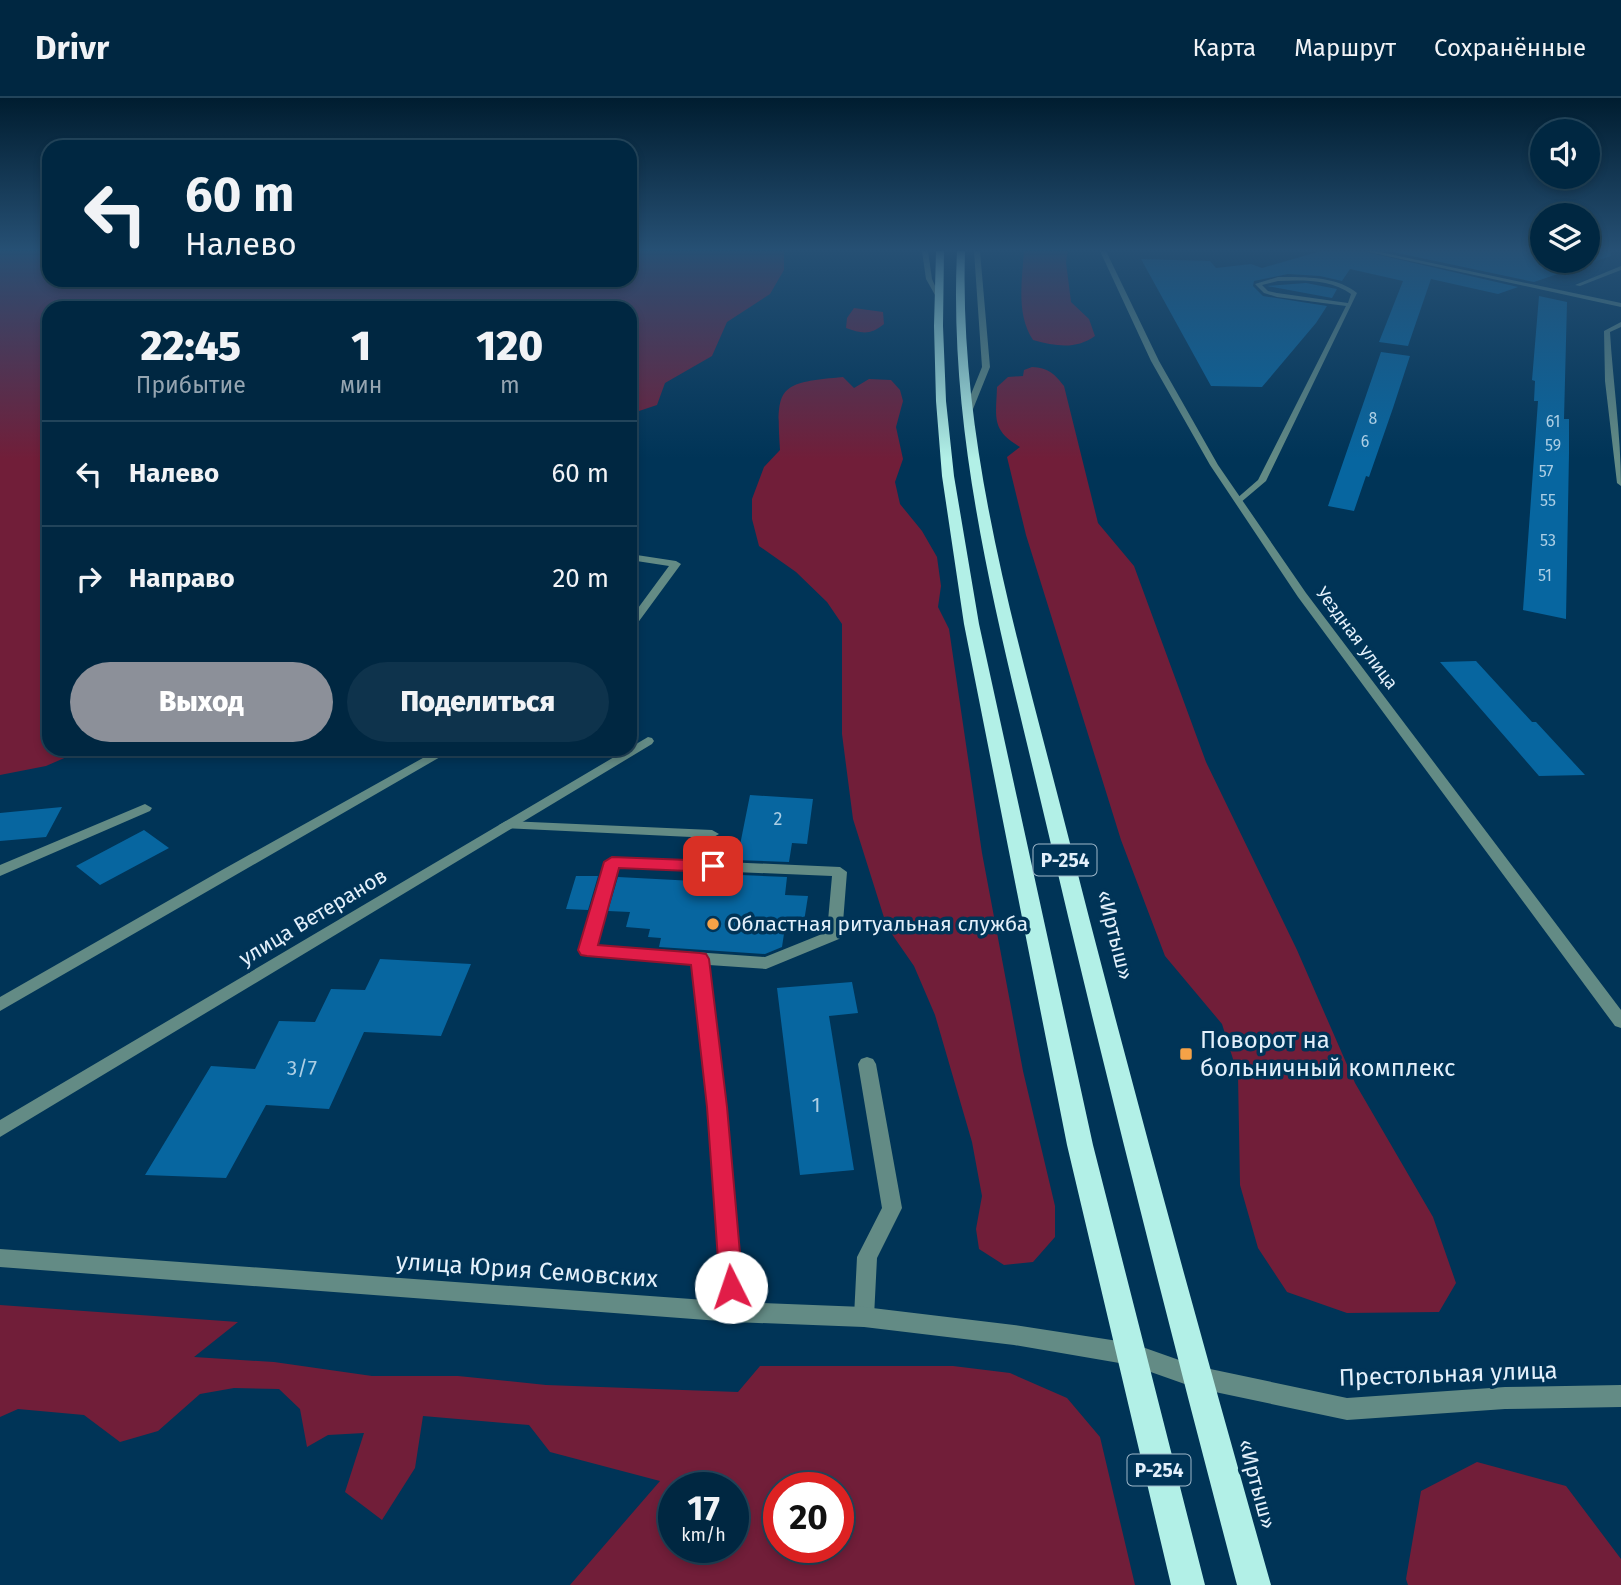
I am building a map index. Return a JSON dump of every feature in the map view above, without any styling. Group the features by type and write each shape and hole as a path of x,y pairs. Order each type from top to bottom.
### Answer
{"highway":[{"name":"Р-254","path":"937,320 946,472 1007,797 1086,1172 1188,1585"},
{"name":"«Иртыш»","path":"960,320 973,474 1013,652 1196,1377 1254,1585"}],"street":[{"path":"967,414 986,367 982,320"},
{"name":"Уездная улица","path":"1137,320 1177,402 1214,465 1302,594 1621,1022"},
{"path":"1240,500 1262,481 1342,320"},
{"path":"1621,324 1607,331 1609,381 1621,484"},
{"path":"1609,381 1621,383"},
{"path":"637,558 676,564 637,617"},
{"name":"улица Ветеранов","path":"637,748 648,741"},
{"path":"0,1005 436,756"},
{"name":"улица Ветеранов","path":"0,1129 623,756"},
{"path":"0,871 145,808"},
{"path":"506,825 712,834"},
{"path":"612,862 840,872 834,935 766,963 700,959 587,950 612,862"},
{"path":"700,959 717,1107 733,1312"},
{"path":"864,1317 867,1257 892,1209 867,1064"},
{"name":"улица Юрия Семовских","path":"0,1258 733,1312 864,1317 1014,1335 1131,1354"},
{"name":"Престольная улица","path":"1131,1354 1196,1377 1348,1409 1505,1398 1621,1396"}],"shaded area":[{"path":"0,320 42,320 42,756 69,756 46,766 0,775"},
{"path":"637,320 729,320 712,356 665,383 657,405 637,412"},
{"path":"847,320 884,320 884,324 875,330 866,332 846,328"},
{"path":"1024,320 1089,320 1095,336 1073,345 1050,344 1033,340"},
{"path":"1032,367 1050,372 1064,386 1098,523 1134,566 1206,762 1297,950 1355,1083 1433,1217 1456,1283 1439,1312 1347,1313 1287,1292 1258,1248 1240,1185 1238,1075 1222,1024 1165,956 1121,840 1026,535 1007,457 1020,447 1004,435 997,422 997,387 1008,377 1023,376 1024,370"},
{"path":"843,377 854,388 869,379 891,380 900,390 903,401 896,427 903,459 895,482 900,504 922,531 937,557 941,586 938,607 949,629 982,853 1023,1071 1055,1206 1055,1237 1033,1262 1004,1265 979,1249 976,1229 982,1196 972,1142 935,1015 914,966 887,927 853,819 842,734 842,624 827,602 796,572 759,546 752,519 752,499 764,467 780,450 779,412 786,392 805,382"},
{"path":"0,1305 238,1322 194,1357 274,1362 372,1376 458,1376 546,1385 738,1392 760,1366 953,1366 1010,1373 1067,1398 1100,1437 1135,1585 570,1585 658,1483 658,1563 749,1563 749,1472 658,1472 658,1480 550,1452 529,1425 423,1416 415,1468 382,1520 345,1492 364,1433 328,1435 307,1447 300,1409 279,1389 234,1388 200,1394 158,1431 120,1442 84,1415 18,1409 0,1417"},
{"path":"1477,1462 1566,1486 1621,1559 1621,1585 1408,1585 1406,1579 1421,1491"}],"building":[{"path":"1175,320 1318,320 1262,387 1211,386"},
{"path":"1388,320 1417,320 1408,346 1379,342"},
{"path":"1537,320 1567,320 1564,419 1569,419 1566,619 1523,610 1538,401 1534,401 1535,381 1532,380"},
{"path":"1381,352 1410,356 1393,408 1354,511 1328,506"},
{"path":"1476,661 1585,775 1539,776 1440,662"},
{"path":"750,795 813,799 807,844 792,843 789,862 737,860"},
{"path":"62,807 46,837 0,841 0,813"},
{"path":"144,830 169,848 100,885 76,866"},
{"path":"696,873 787,877 785,895 808,896 803,928 785,927 782,947 765,954 659,947 661,938 648,937 650,929 626,927 630,912 608,911 618,877 694,881"},
{"path":"576,876 598,876 588,910 566,909"},
{"path":"380,959 471,964 441,1036 364,1032 329,1109 266,1105 226,1178 145,1175 211,1066 255,1069 279,1021 315,1022 331,989 365,990"},
{"path":"852,982 858,1013 829,1016 854,1170 800,1175 777,988"}],"place":[{"name":"Областная ритуальная служба","path":"713,924"},
{"name":"Поворот на больничный комплекс","path":"1186,1054"}],"route":[{"path":"713,866 612,862 587,950 700,959 717,1107 731,1287"}]}
